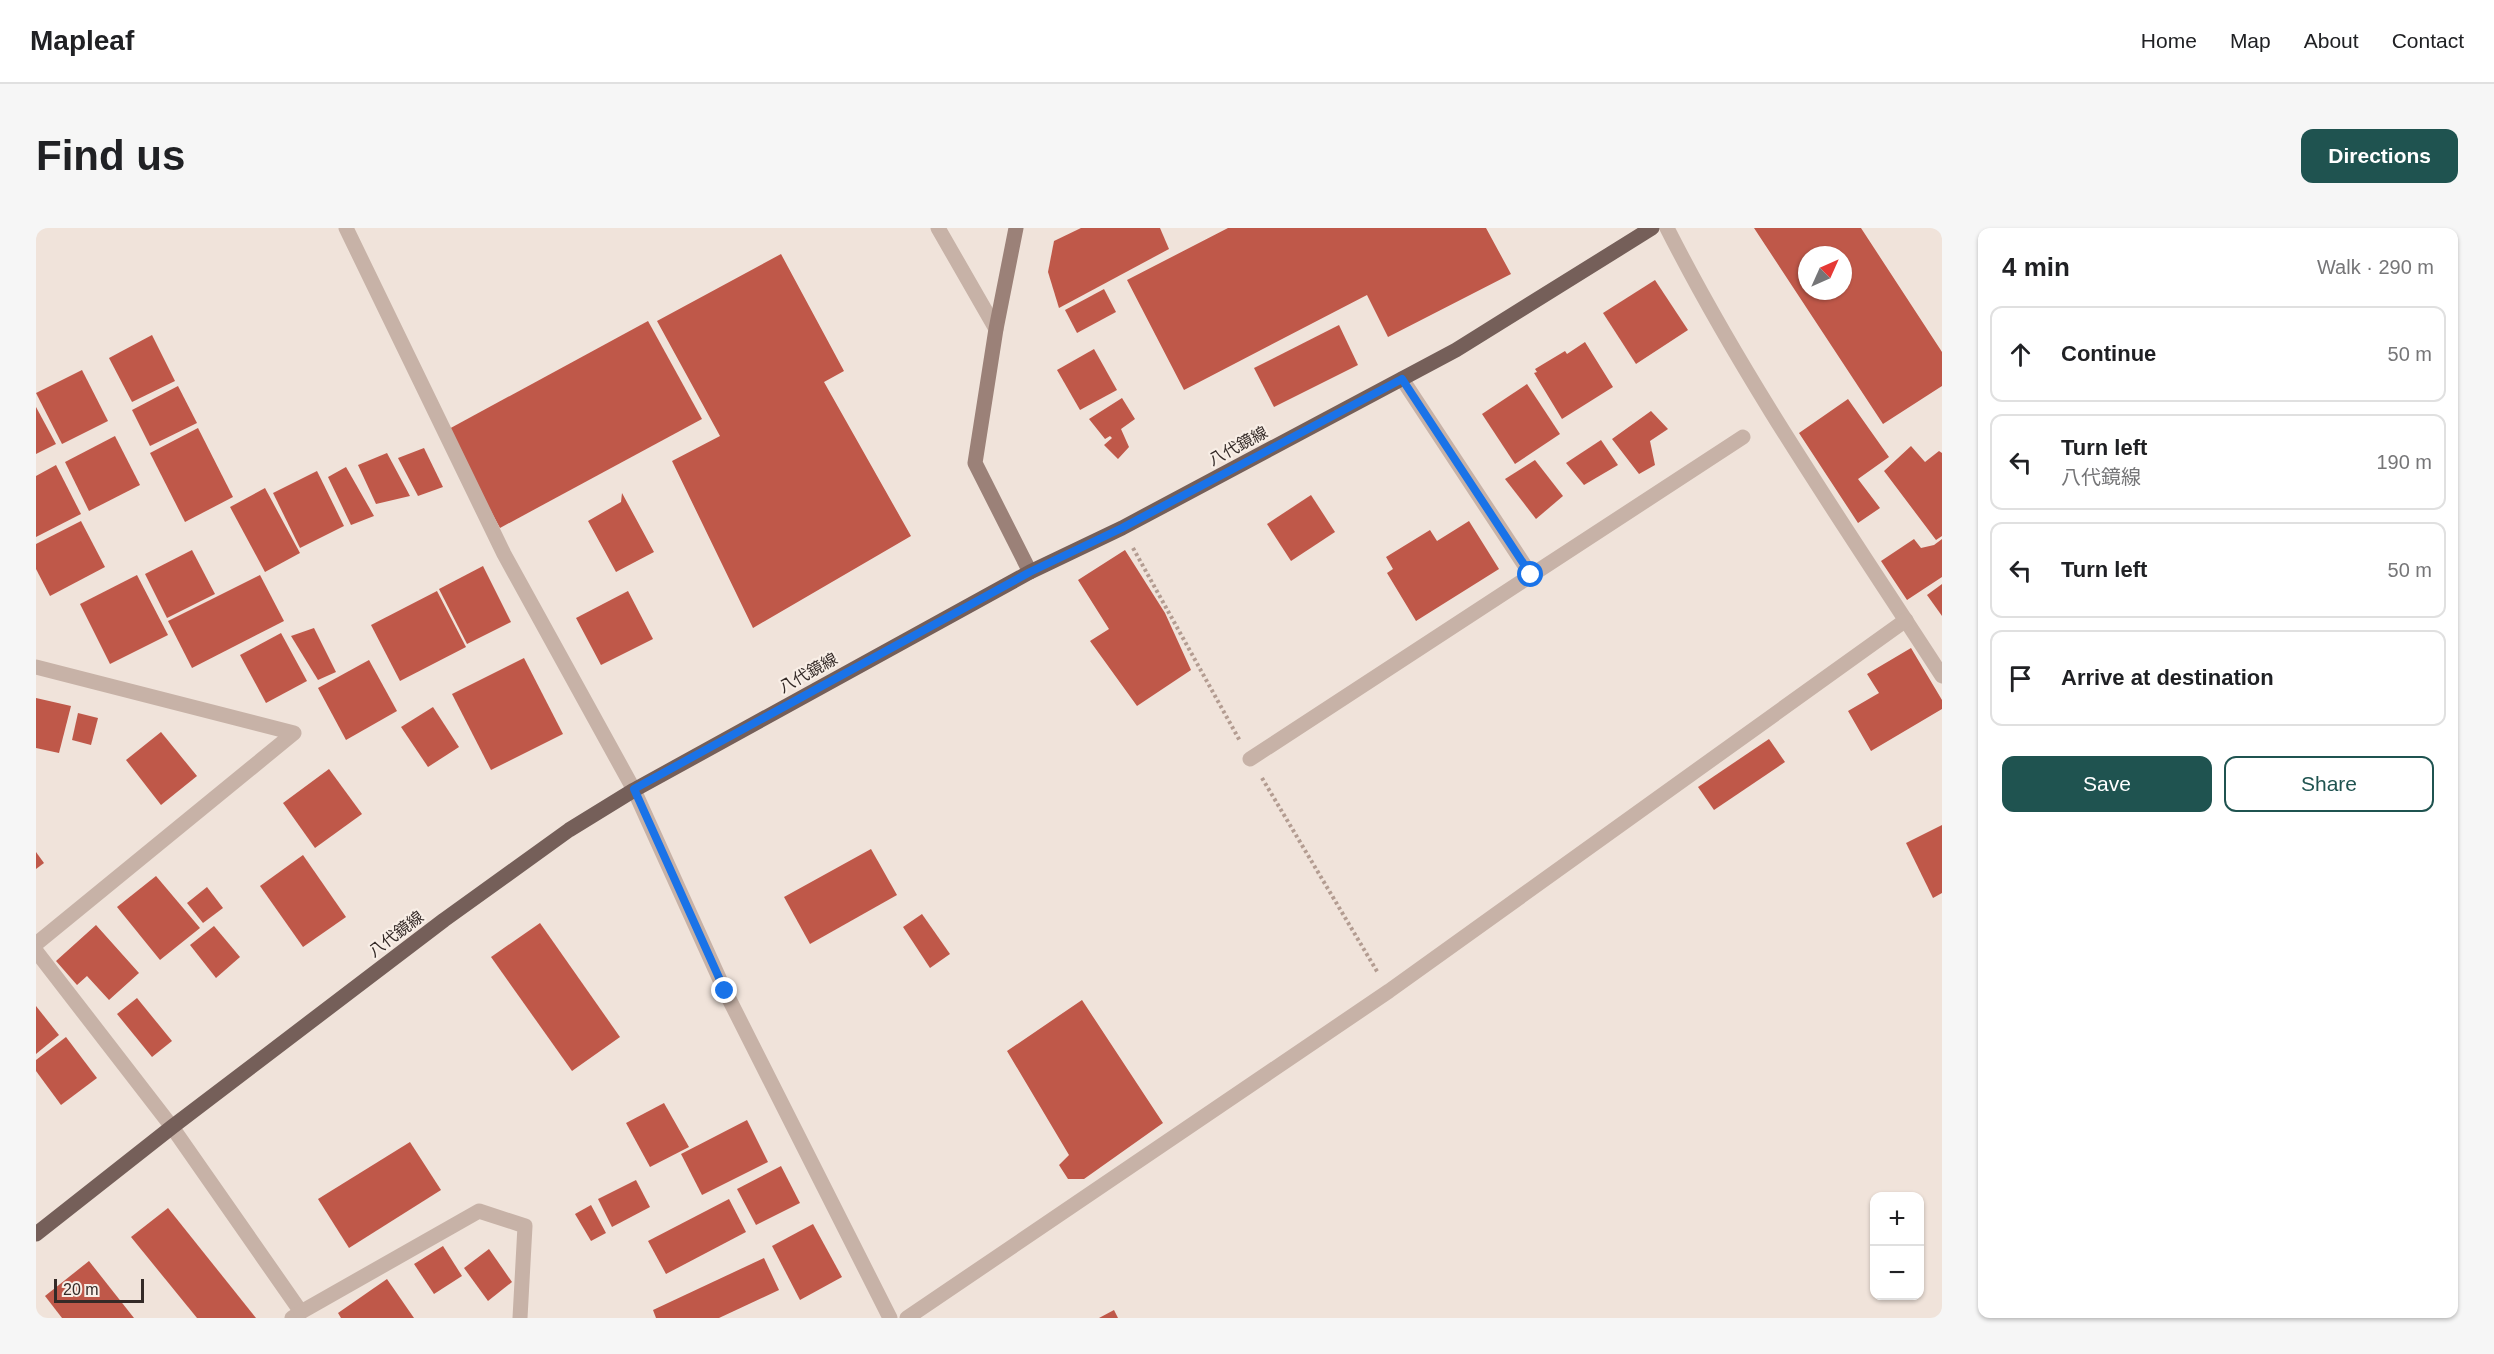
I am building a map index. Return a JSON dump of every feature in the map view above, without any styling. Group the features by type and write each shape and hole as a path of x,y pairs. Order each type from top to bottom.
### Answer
{"main road":[{"path":"1017,228 996,329 975,463 1030,572"},
{"name":"八代鏡線","path":"36,1234 172,1126 444,920 569,830 634,789 1030,572 1122,528 1456,350 1652,228"}],"street":[{"path":"346,228 504,554 634,789 725,991 890,1318"},
{"path":"938,228 996,329"},
{"path":"1667,228 1696,285 1773,414 1942,676"},
{"path":"1402,379 1531,575"},
{"path":"1250,759 1743,437"},
{"path":"907,1318 1389,991 1906,620"},
{"path":"36,667 294,733 36,944"},
{"path":"36,951 172,1126 297,1315 479,1211 525,1226 520,1318"}],"building":[{"path":"1081,228 1160,228 1169,249 1059,308 1048,272 1054,241"},
{"path":"1228,228 1486,228 1511,274 1388,337 1367,295 1184,390 1127,280"},
{"path":"1754,228 1861,228 1942,352 1942,386 1883,424 1801,300 1852,300 1852,246 1798,246 1798,295"},
{"path":"781,254 844,371 824,382 911,536 753,628 672,461 720,436 657,321"},
{"path":"1655,280 1688,330 1636,364 1603,313"},
{"path":"1104,289 1116,312 1077,333 1065,310"},
{"path":"648,321 702,419 500,528 447,430"},
{"path":"1339,325 1358,365 1274,407 1254,368"},
{"path":"152,335 175,381 132,402 109,358"},
{"path":"1585,342 1613,387 1562,419 1534,373 1537,372 1535,369 1565,351 1567,354"},
{"path":"1094,349 1117,390 1080,410 1057,370"},
{"path":"82,370 108,421 62,444 36,393"},
{"path":"1527,384 1560,434 1515,464 1482,414"},
{"path":"178,386 197,423 150,446 132,410"},
{"path":"1122,398 1135,419 1121,429 1129,447 1118,459 1104,445 1112,438 1110,436 1105,439 1089,419"},
{"path":"1848,399 1889,457 1858,479 1880,508 1858,523 1799,433"},
{"path":"36,407 56,444 36,454"},
{"path":"1651,411 1668,429 1650,441 1655,465 1639,474 1612,439"},
{"path":"198,428 233,497 185,522 150,453"},
{"path":"115,436 140,485 89,511 65,462"},
{"path":"1601,440 1618,465 1584,485 1566,463"},
{"path":"1911,446 1925,462 1939,451 1942,453 1942,536 1936,540 1884,471"},
{"path":"424,448 443,487 418,496 398,458"},
{"path":"387,453 410,496 376,504 358,465"},
{"path":"1535,460 1563,496 1536,519 1505,479"},
{"path":"56,465 81,514 36,537 36,476"},
{"path":"346,467 374,516 351,525 328,477"},
{"path":"317,471 344,526 300,548 273,493"},
{"path":"265,488 300,553 265,572 230,507"},
{"path":"622,493 654,552 616,572 588,521 621,502"},
{"path":"1311,495 1335,532 1291,561 1267,524"},
{"path":"81,521 105,567 50,596 36,569 36,544"},
{"path":"1469,521 1499,569 1416,621 1387,573 1393,569 1386,557 1430,530 1437,541"},
{"path":"1914,539 1921,548 1934,545 1942,539 1942,577 1907,600 1881,561"},
{"path":"192,550 215,594 167,618 145,574"},
{"path":"1125,550 1165,613 1191,670 1137,706 1090,641 1109,629 1078,580"},
{"path":"483,566 511,622 467,644 439,589"},
{"path":"137,575 168,635 110,664 80,604"},
{"path":"260,575 284,621 192,668 168,621"},
{"path":"1942,584 1942,616 1927,595"},
{"path":"437,591 466,647 400,681 371,625"},
{"path":"628,591 653,639 601,665 576,618"},
{"path":"314,628 336,672 318,680 291,636"},
{"path":"281,633 307,681 266,703 240,655"},
{"path":"1911,648 1942,700 1942,709 1871,751 1848,711 1879,693 1867,674"},
{"path":"524,658 563,734 491,770 452,694"},
{"path":"369,660 397,711 346,740 318,688"},
{"path":"36,698 71,706 59,753 36,748"},
{"path":"433,707 459,747 428,767 401,727"},
{"path":"78,713 98,718 91,745 72,740"},
{"path":"161,732 197,776 161,805 126,760"},
{"path":"1769,739 1785,762 1714,810 1698,787"},
{"path":"329,769 362,814 315,848 283,803"},
{"path":"1942,825 1942,893 1933,898 1906,843"},
{"path":"871,849 897,895 810,944 784,897"},
{"path":"36,852 44,863 36,869"},
{"path":"303,855 346,917 303,947 260,886"},
{"path":"156,876 200,928 160,960 117,907"},
{"path":"207,887 223,908 203,923 187,903"},
{"path":"922,914 950,954 930,968 903,927"},
{"path":"540,923 620,1037 572,1071 491,957"},
{"path":"96,925 139,973 109,1000 87,976 77,985 56,961"},
{"path":"214,926 240,957 216,978 190,945"},
{"path":"137,998 172,1041 152,1057 117,1014"},
{"path":"1082,1000 1163,1123 1084,1179 1068,1179 1059,1165 1069,1155 1007,1051"},
{"path":"36,1006 59,1035 36,1054"},
{"path":"66,1037 97,1078 61,1105 36,1071 36,1060"},
{"path":"664,1103 689,1147 650,1167 626,1123"},
{"path":"747,1120 768,1162 702,1195 681,1154"},
{"path":"410,1142 441,1190 349,1248 318,1199"},
{"path":"781,1166 800,1203 756,1225 737,1189"},
{"path":"636,1180 650,1207 612,1227 598,1199"},
{"path":"729,1199 746,1232 666,1274 648,1241"},
{"path":"591,1205 606,1233 591,1241 575,1214"},
{"path":"168,1208 256,1318 197,1318 131,1237"},
{"path":"813,1224 842,1277 800,1300 772,1246"},
{"path":"443,1246 462,1276 434,1294 414,1264"},
{"path":"489,1249 512,1282 488,1301 464,1268"},
{"path":"764,1258 779,1290 719,1318 656,1318 653,1310"},
{"path":"89,1261 134,1318 62,1318 45,1296"},
{"path":"387,1279 414,1318 341,1318 338,1313"},
{"path":"1114,1310 1118,1318 1099,1318"}],"route":[{"path":"725,991 634,789 1030,572 1122,528 1402,379 1531,575"}]}
